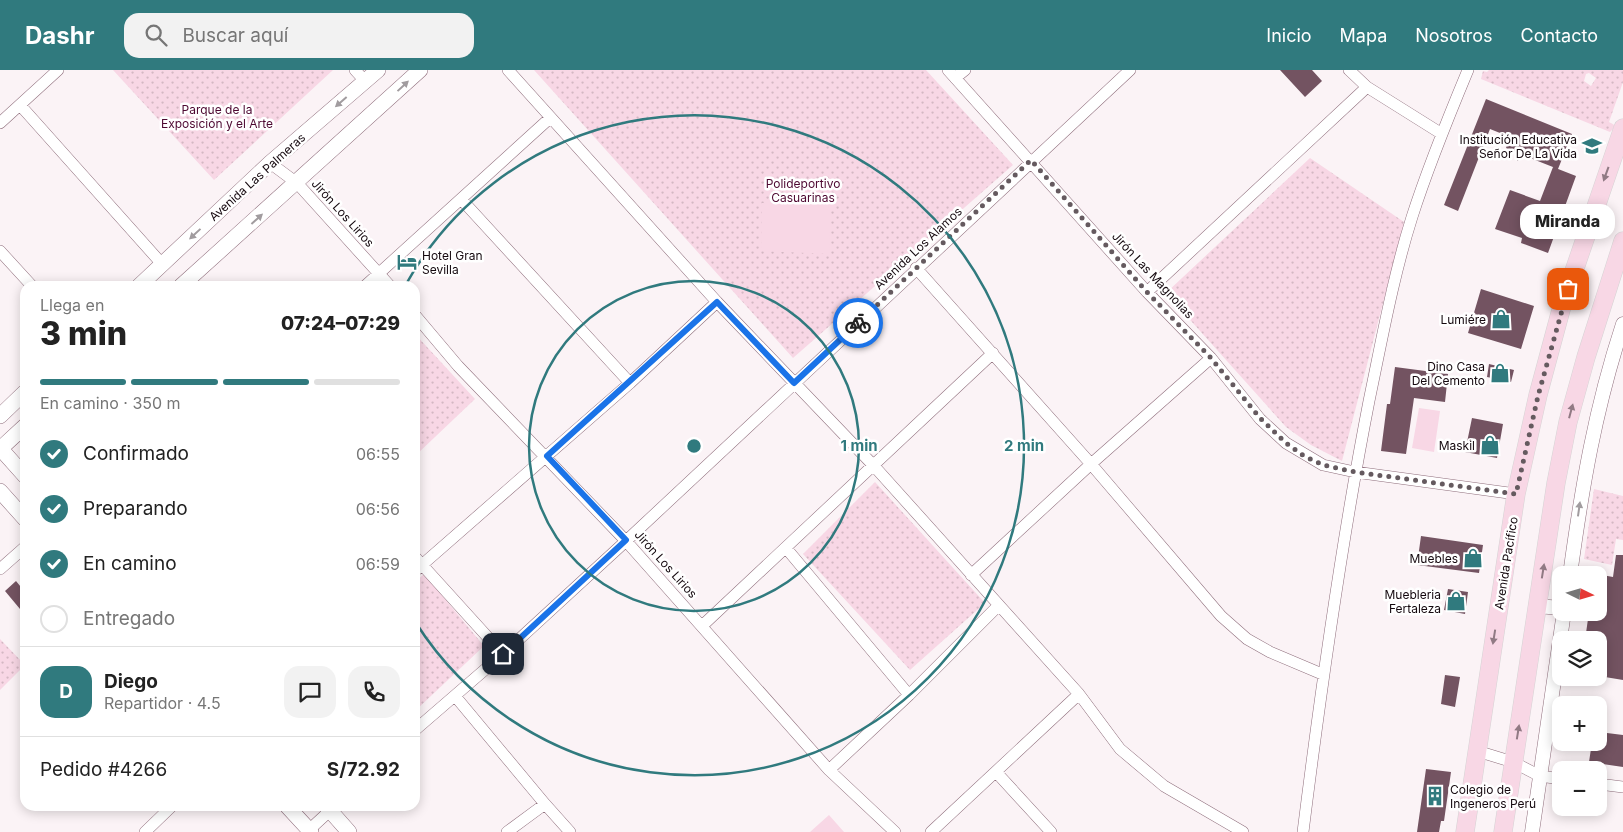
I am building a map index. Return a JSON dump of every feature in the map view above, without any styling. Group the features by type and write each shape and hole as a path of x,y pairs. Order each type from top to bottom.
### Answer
{"main road":[{"name":"Avenida Las Palmeras","path":"143,281 360,76 378,70"},
{"path":"187,281 420,70"},
{"name":"Avenida Pacífico","path":"1465,832 1516,494 1538,396 1562,306 1623,128"},
{"path":"1502,832 1556,483 1568,422 1591,338 1623,241"},
{"path":"0,416 20,397"},
{"path":"20,430 0,448 20,470"},
{"path":"0,491 20,513"},
{"path":"292,811 310,831"},
{"path":"333,811 349,832"}],"street":[{"path":"0,123 58,70"},
{"path":"508,70 717,302 874,466 1079,694 1120,749 1139,767 1205,812 1243,832"},
{"path":"952,74 965,70"},
{"name":"Avenida Los Alamos","path":"420,724 503,654 1031,160 1130,70"},
{"path":"1349,70 1367,87 1442,134"},
{"path":"1303,832 1322,674 1355,472 1389,302 1412,218 1442,134 1468,70"},
{"name":"Jirón Las Magnolias","path":"952,74 1031,160 1147,292 1211,358 1260,418 1286,443 1323,465 1355,472 1516,494"},
{"path":"1147,292 1367,87"},
{"path":"20,105 162,264"},
{"path":"370,281 550,118"},
{"name":"Jirón Los Lirios","path":"270,163 297,183 386,281"},
{"path":"461,199 630,383"},
{"path":"0,251 27,281"},
{"path":"916,268 1091,464 1221,616 1247,639 1270,652 1322,674"},
{"path":"420,562 547,456 630,383 717,302"},
{"name":"Jirón Los Lirios","path":"420,321 458,366 547,456 626,540 830,770 895,832"},
{"path":"1571,566 1585,467 1601,397 1623,324"},
{"path":"703,625 993,354"},
{"path":"971,574 1211,358"},
{"path":"786,548 909,696"},
{"path":"0,569 20,551"},
{"path":"420,567 503,654"},
{"path":"830,770 909,696 998,606"},
{"path":"1538,606 1552,607"},
{"path":"1532,832 1563,621"},
{"path":"931,832 1079,694"},
{"path":"455,696 570,832"},
{"path":"1477,751 1513,762 1540,776 1552,778"},
{"path":"996,772 1050,832"},
{"path":"1607,785 1623,787"},
{"path":"507,832 545,804"},
{"path":"148,831 167,811"},
{"path":"310,831 328,811"}],"green space":[{"name":"Parque de la Exposición y el Arte","path":"113,70 333,70 214,180"},
{"name":"Polideportivo Casuarinas","path":"534,70 926,70 1013,165 793,358"},
{"path":"1489,70 1623,70 1623,82 1609,122 1616,126 1610,132 1481,79 1483,71 1487,72","holes":["1589,73 1596,78 1591,86 1584,81 1586,74"]},
{"path":"1310,158 1404,222 1342,461 1311,445 1286,427 1166,293"},
{"path":"762,203 831,205 829,254 761,251"},
{"path":"420,339 475,399 420,451"},
{"path":"1419,408 1440,411 1434,452 1412,448"},
{"path":"875,482 985,603 910,670 803,554"},
{"path":"1594,489 1623,496 1623,540 1616,539 1612,565 1584,559"},
{"path":"424,574 484,646 420,706 420,578"},
{"path":"0,639 20,660 20,670 0,690"},
{"path":"829,815 844,832 810,832"}],"building":[{"path":"1280,70 1312,70 1322,81 1305,97"},
{"path":"1486,99 1572,134 1558,169 1525,156 1517,161 1517,152 1506,148 1510,137 1490,129 1458,211 1444,205"},
{"path":"1553,167 1576,176 1548,253 1521,243 1522,238 1495,229 1510,190 1540,201"},
{"name":"Lumiére","path":"1481,289 1534,306 1521,349 1468,333"},
{"name":"Dino Casa Del Cemento","path":"1489,364 1514,370 1511,382 1487,377"},
{"path":"1395,367 1448,374 1445,402 1414,398 1406,454 1381,451 1387,404 1390,404"},
{"path":"1472,418 1503,424 1497,458 1465,452"},
{"path":"1421,536 1483,545 1479,573 1417,565"},
{"path":"1616,555 1623,555 1623,680 1607,677 1607,631 1586,631 1588,621 1608,621 1608,576 1613,577"},
{"path":"16,581 20,586 20,609 5,591"},
{"name":"Muebleria Fertaleza","path":"1448,589 1468,592 1465,614 1444,610"},
{"path":"1445,675 1460,677 1455,707 1441,704"},
{"path":"1607,733 1623,735 1623,767 1607,765 1607,761 1589,761 1591,751 1607,751"},
{"name":"Colegio de Ingeneros Perú","path":"1426,769 1451,772 1444,821 1441,821 1439,832 1417,832"}],"way so far":[{"path":"858,323 1031,160 1147,292 1211,358 1260,418 1286,443 1304,456 1323,465 1355,472 1516,494 1538,396 1568,289"}],"place":[{"name":"Institución Educativa Señor De La Vida","path":"1592,146"},
{"name":"Hotel Gran Sevilla","path":"407,262"},
{"name":"Miranda","path":"1568,289"},
{"name":"Lumiére","path":"1501,319"},
{"name":"Dino Casa Del Cemento","path":"1500,373"},
{"name":"Maskil","path":"1490,445"},
{"name":"Muebles","path":"1473,558"},
{"name":"Muebleria Fertaleza","path":"1456,601"},
{"name":"Colegio de Ingeneros Perú","path":"1435,796"}],"route":[{"path":"503,654 626,540 547,456 630,383 717,302 794,383 858,323"}]}
